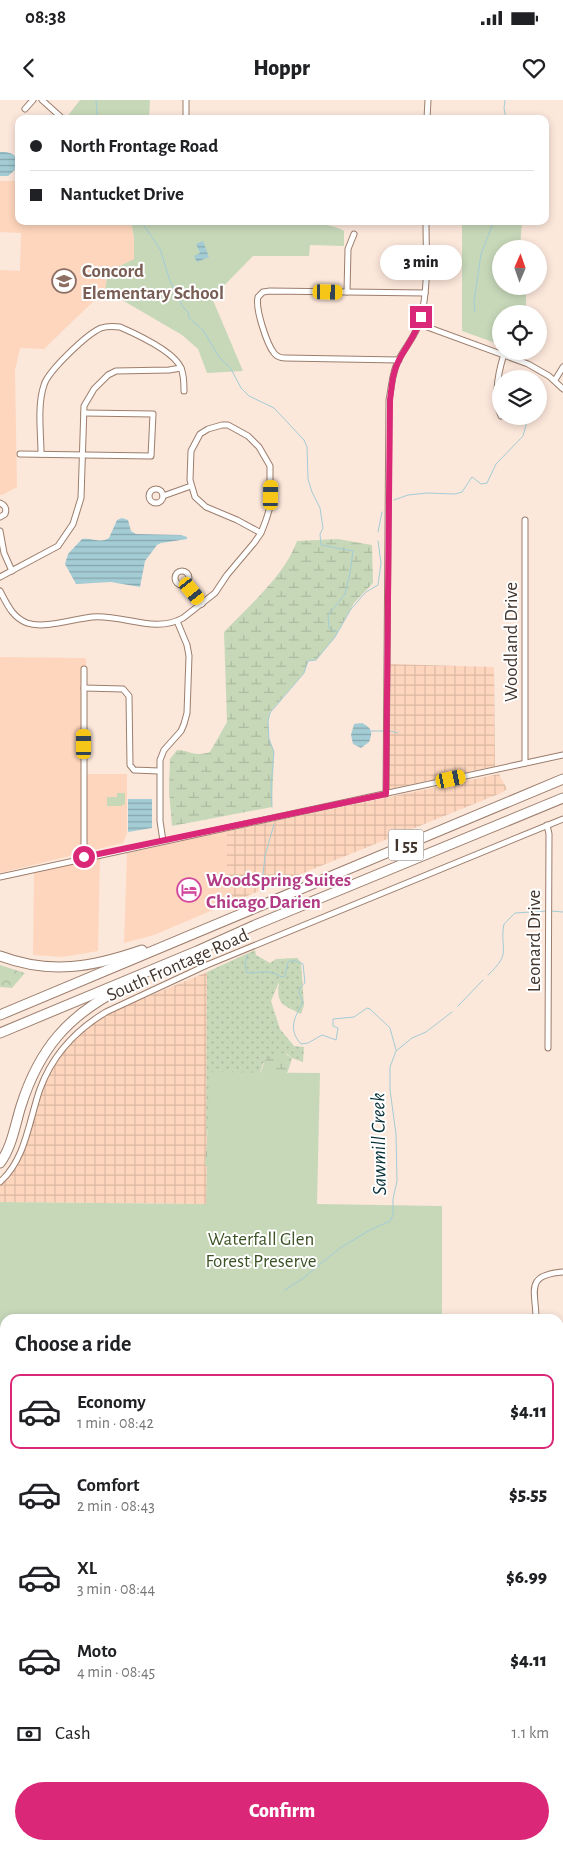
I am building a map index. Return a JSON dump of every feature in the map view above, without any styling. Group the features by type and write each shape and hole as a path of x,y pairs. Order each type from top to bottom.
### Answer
{"highway":[{"name":"I 55","path":"0,1015 563,779"},
{"name":"I 55","path":"0,1033 563,798"},
{"path":"0,956 38,966 76,967 131,954 211,928"},
{"path":"0,1163 8,1150 28,1083 44,1052 62,1029 109,994 197,951"}],"street":[{"path":"25,109 33,100"},
{"path":"42,100 58,115"},
{"path":"186,100 186,115"},
{"path":"427,115 428,100"},
{"path":"386,794 389,406 392,378 399,360 419,324 426,293 426,225"},
{"path":"347,292 348,249 354,234"},
{"path":"399,360 278,357 271,347 257,310 257,302 260,295 270,291 426,293"},
{"path":"419,324 492,350"},
{"path":"41,454 41,399 44,383 55,368 90,334 102,328 110,326 120,327 172,356 181,368 184,391"},
{"path":"518,360 555,380 563,389"},
{"path":"555,380 563,367"},
{"path":"0,577 58,546 70,530 78,514 81,498 84,406 90,394 113,372 181,368"},
{"path":"20,454 83,452 151,456 153,414 84,412"},
{"path":"0,591 13,614 23,621 32,624 97,617 163,625 177,621 202,604 215,593 227,575 254,543 260,533 270,507 270,466 259,448 248,436 228,425 222,425 200,434 191,451 191,486 195,497 206,507 260,533"},
{"path":"163,496 191,486"},
{"path":"0,503 4,505 6,510 5,514 0,517"},
{"name":"Woodland Drive","path":"524,520 525,763"},
{"path":"0,531 4,554 12,571"},
{"path":"186,583 202,604"},
{"path":"163,840 160,821 160,760 164,750 181,730 186,718 189,656 187,645 177,621"},
{"path":"84,669 84,857"},
{"path":"84,688 125,690 129,696 130,765 134,770 159,771"},
{"path":"0,876 563,755"},
{"name":"South Frontage Road","path":"0,1182 14,1165 23,1146 40,1088 52,1063 70,1040 93,1020 106,1012 206,965 563,819"},
{"name":"Leonard Drive","path":"547,825 548,1048"},
{"path":"535,1314 533,1291 540,1277 550,1273 563,1272"}],"shaded area":[{"name":"Concord Elementary School","path":"0,181 15,181 15,225 132,225 134,238 134,260 108,272 105,290 44,349 20,348 15,371 17,487 2,495 0,495 0,270 20,271 21,233 0,232"},
{"path":"0,657 86,658 87,774 127,774 127,833 123,843 0,873"},
{"path":"390,664 494,667 495,766 389,789"},
{"path":"499,774 507,789 501,793 227,904 227,831"},
{"path":"227,831 227,904 154,935 124,943 127,853"},
{"path":"100,858 98,951 63,957 33,955 34,872"},
{"path":"207,972 207,1204 0,1202 0,1186 14,1170 26,1145 43,1088 54,1064 73,1040 93,1023 111,1012"}],"green space":[{"path":"80,100 150,100 149,115 68,115"},
{"path":"132,225 328,225 344,231 344,246 310,245 309,256 253,256 212,298 243,371 207,373 198,349 182,335 105,290 108,272 134,259"},
{"path":"462,225 522,225 521,240 492,240 492,295 526,295 526,305 492,305 492,342 462,331"},
{"path":"338,539 372,545 373,583 354,603 335,637 316,660 308,661 304,673 270,712 268,721 269,738 274,752 272,807 172,826 169,790 170,759 177,750 196,754 210,752 227,722 224,632 275,578 284,566 297,541"},
{"path":"117,793 125,793 125,804 121,806 107,806 107,797 117,797"},
{"path":"255,950 256,955 270,963 276,959 297,958 301,962 304,1005 301,1014 282,1003 278,995 279,982 271,1001 280,1029 294,1046 304,1047 303,1062 287,1054 263,1063 258,1080 208,1127 206,1138 207,972"},
{"path":"0,965 25,973 12,988 0,987"},
{"path":"284,1053 292,1058 288,1071 211,1171 205,1165 208,1127 258,1080 265,1060 272,1054"},
{"name":"Waterfall Glen Forest Preserve","path":"209,1072 320,1073 317,1204 442,1206 442,1314 0,1314 0,1202 206,1204"}],"water":[{"path":"0,152 12,154 15,156 15,170 8,176 0,176"},
{"path":"203,241 209,257 197,262 194,256 200,253 196,244"},
{"path":"122,518 128,520 131,531 136,534 181,535 187,537 187,539 157,545 145,561 140,587 111,582 76,584 65,564 68,554 82,539 105,540 109,538 117,520"},
{"path":"362,723 370,729 371,736 369,742 361,748 353,744 351,735 354,724"},
{"path":"128,799 152,799 152,828 128,832"}],"waterway":[{"path":"96,100 96,115"},
{"path":"505,100 505,115"},
{"path":"144,225 160,249 170,281 183,307 188,312 189,318 203,330 219,357 231,369 241,388 249,396 274,408 304,440 307,447 308,479 320,508 323,528 320,534 321,545 353,551 345,594 328,615 329,628 337,632"},
{"path":"475,312 474,302 481,254 492,225"},
{"path":"394,500 408,495 427,493 455,494 462,492 472,477 481,484 487,483 496,464 523,436 526,425"},
{"path":"378,532 382,512"},
{"path":"272,807 271,787 274,752 269,739 268,721 270,713 304,673 308,661 316,660 335,637 351,609 366,592 378,585 381,563 378,541"},
{"path":"371,731 383,731"},
{"path":"390,731 398,733"},
{"path":"261,892 265,856 274,824"},
{"name":"Sawmill Creek","path":"488,975 503,956 504,924 515,913 547,911"},
{"name":"Sawmill Creek","path":"551,911 563,912"},
{"path":"247,955 245,966 247,973 269,972 281,977 285,976 288,962 293,960 303,964 305,983 299,990 303,1003 297,1013 294,1024 295,1034 301,1044 308,1043 322,1035 336,1040 338,1028 333,1026 333,1019 354,1017 367,1008 390,1028 396,1050"},
{"name":"Sawmill Creek","path":"458,1006 483,980"},
{"name":"Sawmill Creek","path":"285,1290 302,1279 340,1248 370,1230 390,1221 393,1215 393,1199 397,1181 396,1134 390,1090 390,1067 396,1051 412,1038 426,1032 452,1012"}],"place":[{"name":"Concord Elementary School","path":"64,281"},
{"name":"WoodSpring Suites Chicago Darien","path":"189,890"}],"route":[{"path":"84,857 386,794 387,505 390,400 394,371 421,317"}]}
